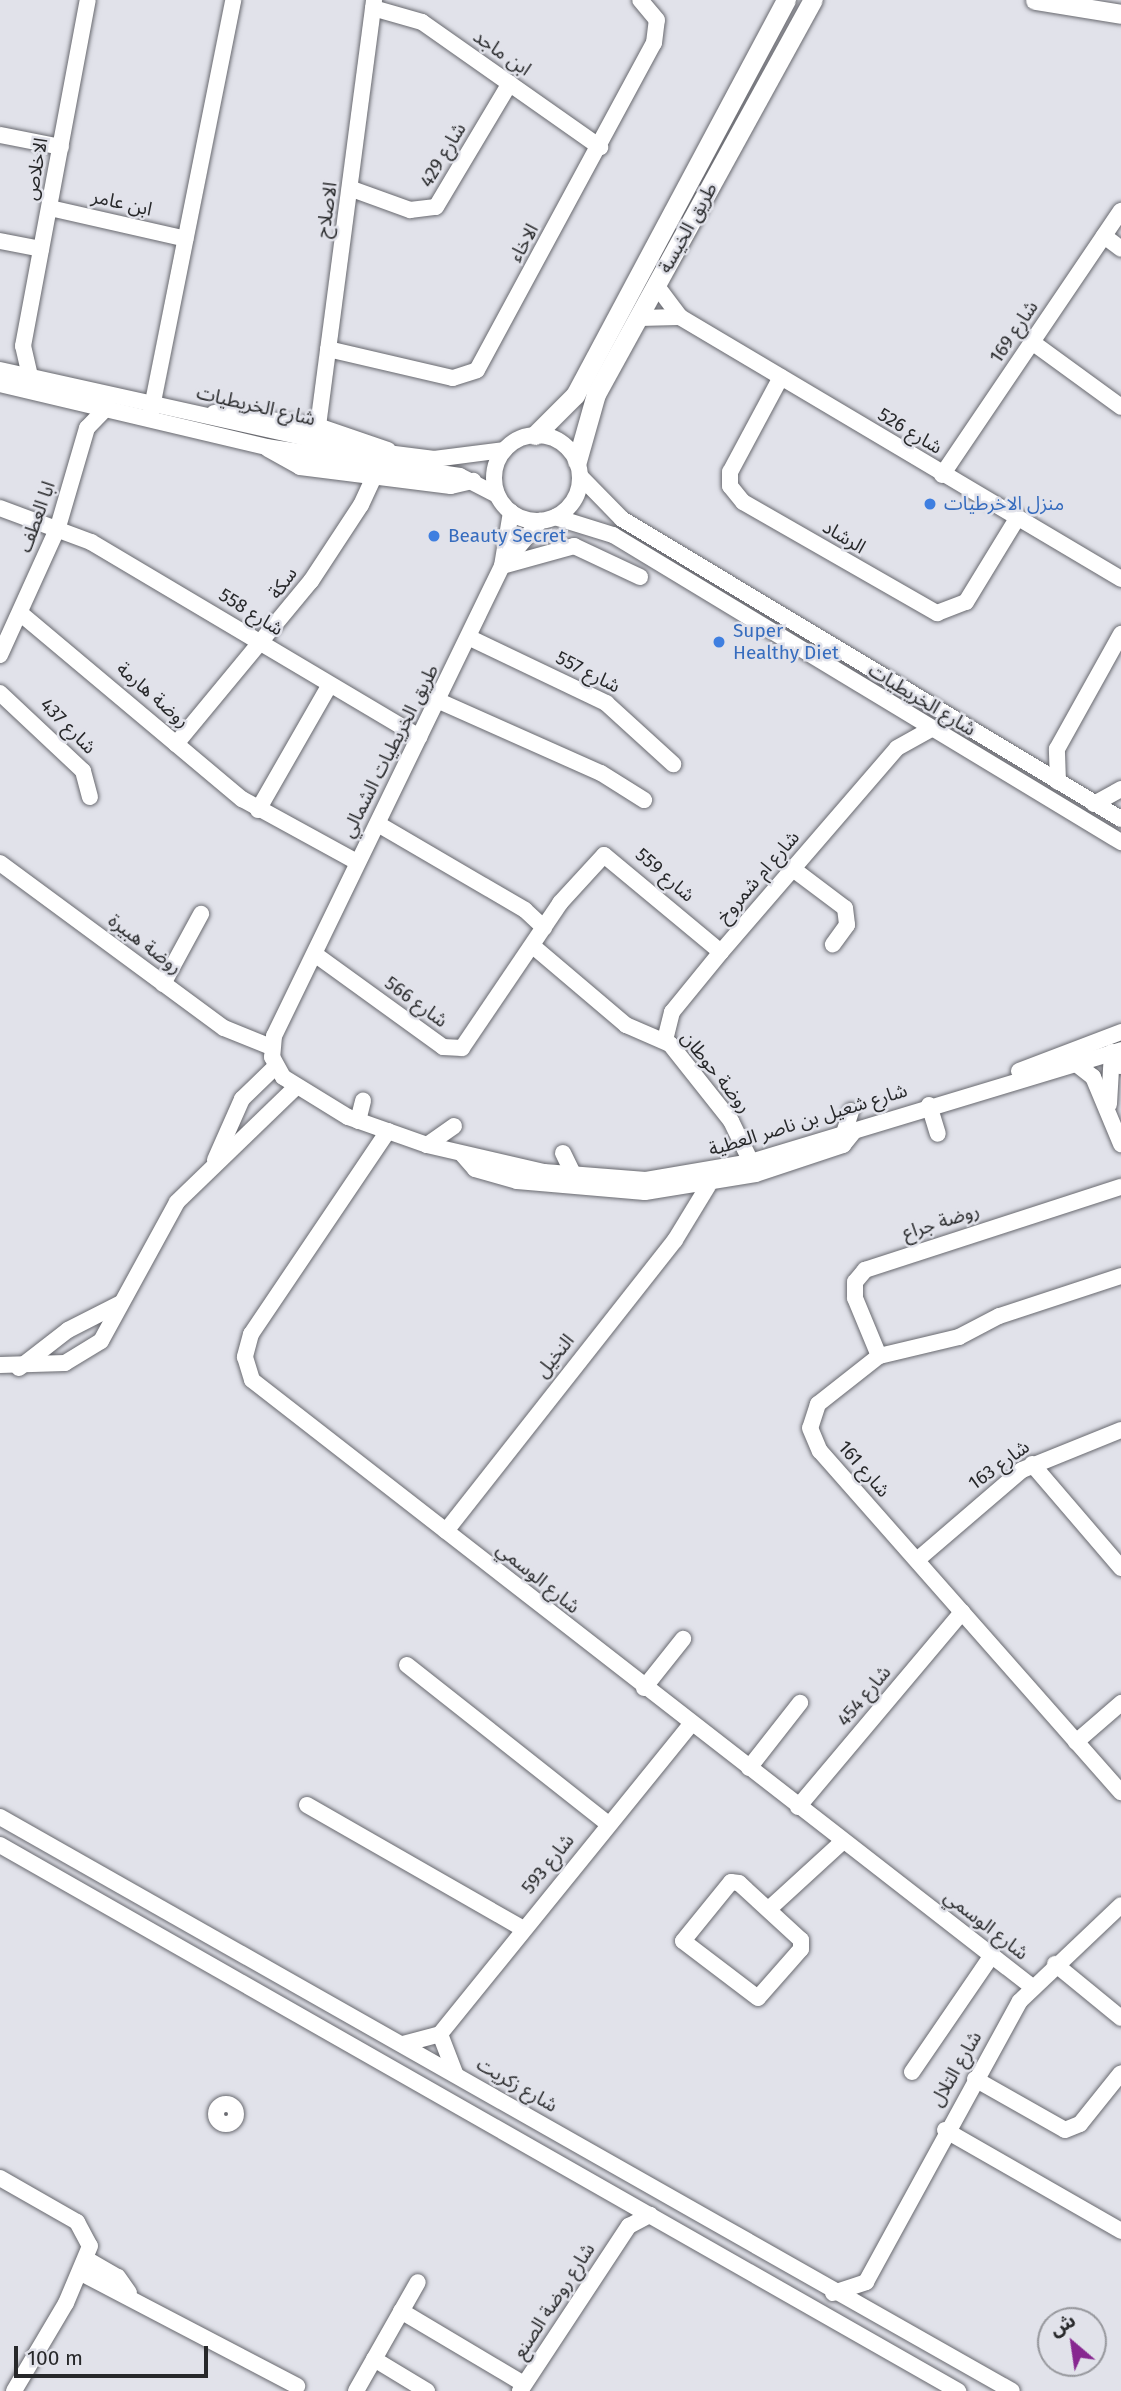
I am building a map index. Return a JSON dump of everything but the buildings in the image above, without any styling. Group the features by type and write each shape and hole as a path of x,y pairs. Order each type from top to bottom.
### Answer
{"main road":[{"name":"طريق الخيسة","path":"535,435 575,395 786,0"},
{"path":"1035,0 1121,14"},
{"name":"طريق الخيسة","path":"578,469 596,394 814,3"}],"street":[{"name":"الاخلاص","path":"30,376 23,346 88,0"},
{"path":"151,411 233,0"},
{"name":"الاخاء","path":"328,349 453,378 473,374 600,147 658,36 657,20 640,0"},
{"name":"ابن ماجد","path":"373,4 422,22 600,147"},
{"name":"الاصلاح","path":"318,426 352,188 373,4"},
{"name":"شارع 429","path":"352,188 410,210 436,206 510,83"},
{"path":"0,135 61,147"},
{"name":"ابن عامر","path":"50,208 186,239"},
{"name":"شارع 169","path":"942,475 1121,211"},
{"path":"1104,236 1121,248"},
{"path":"0,242 41,249"},
{"name":"شارع 526","path":"656,285 680,317 1016,520 1121,579"},
{"path":"638,318 680,317"},
{"path":"1032,342 1121,407"},
{"name":"الاخلاص","path":"1,375 23,346"},
{"name":"شارع الخريطيات","path":"1,375 30,376 84,395 106,408 204,415 392,454 449,459 504,450"},
{"name":"شارع الخريطيات","path":"1,375 151,411 266,447 377,471 474,481 497,495"},
{"name":"الرشاد","path":"781,377 730,472 730,486 743,502 937,613 966,602 1016,520"},
{"path":"84,395 87,428"},
{"path":"87,428 106,408"},
{"path":"204,415 244,412 318,426 371,440 392,454"},
{"name":"ابا العطف","path":"0,655 58,527 87,428"},
{"path":"535,435 557,440 578,469 573,500 547,519 511,512 497,495 495,468 504,450 535,435"},
{"name":"شارع الخريطيات","path":"578,469 614,514 1121,819"},
{"name":"سكة","path":"176,744 264,645 377,471"},
{"name":"شارع 558","path":"0,508 58,527 420,737"},
{"name":"طريق الخريطيات الشمالي","path":"316,955 357,862 470,638 502,566 511,512"},
{"name":"شارع الخريطيات","path":"547,519 595,526 897,711 1121,842"},
{"name":"طريق الخريطيات الشمالي","path":"502,566 547,519"},
{"path":"502,566 574,547 624,567 640,577"},
{"path":"624,567 634,550"},
{"path":"737,613 747,609 748,595"},
{"name":"روضة هارمة","path":"20,613 258,810 357,862"},
{"path":"773,635 785,617"},
{"path":"1028,765 1056,749 1121,634"},
{"name":"شارع 557","path":"470,638 606,703 673,765"},
{"path":"845,678 856,660"},
{"path":"258,810 329,686"},
{"name":"شارع 437","path":"0,694 83,771 90,797"},
{"path":"439,701 601,773 644,800"},
{"path":"897,711 897,748"},
{"name":"شارع ام شمروخ","path":"665,1040 671,1012 721,952 897,748 929,730"},
{"path":"1056,749 1058,782"},
{"path":"1094,804 1121,790 1121,811"},
{"path":"377,824 525,909 544,928"},
{"name":"شارع 559","path":"534,947 544,928 595,860 608,856 721,952"},
{"name":"روضة هبيرة","path":"0,863 235,1035 271,1047"},
{"path":"793,869 845,908 847,925 833,944"},
{"path":"163,984 201,914"},
{"name":"شارع 566","path":"316,955 452,1049 470,1042 534,947"},
{"name":"روضة حوطان","path":"534,947 626,1025 665,1040 731,1121 751,1162"},
{"path":"214,1163 242,1099 275,1067 271,1047 316,955"},
{"name":"شارع شعيل بن ناصر العطية","path":"993,1084 1121,1032"},
{"path":"1109,1107 1119,1058"},
{"name":"شارع شعيل بن ناصر العطية","path":"275,1067 296,1087 358,1121 426,1145 574,1176 683,1183 993,1084 1075,1063 1119,1058"},
{"path":"1075,1063 1090,1072 1109,1107 1121,1144"},
{"path":"312,1097 320,1082"},
{"path":"0,1364 19,1368 85,1354 109,1330 119,1304 167,1216 214,1163 296,1087"},
{"path":"358,1121 363,1101"},
{"path":"929,1105 938,1134"},
{"path":"462,1154 475,1169 517,1181 612,1193 683,1183 708,1186 843,1145 849,1131 851,1111"},
{"path":"426,1145 454,1126"},
{"name":"شارع الوسمي","path":"388,1131 251,1334 246,1365 263,1392 1031,1986"},
{"path":"563,1153 574,1176"},
{"path":"683,1183 694,1206"},
{"name":"النخيل","path":"446,1531 676,1240 708,1186"},
{"name":"روضة جراع","path":"879,1356 855,1298 855,1282 865,1270 1121,1186"},
{"name":"شارع 161","path":"1121,1276 999,1316 948,1341 879,1356 818,1405 810,1428 820,1451 1121,1792"},
{"path":"19,1368 68,1330 119,1304"},
{"name":"شارع 163","path":"916,1560 1032,1464 1121,1430"},
{"path":"1032,1464 1121,1568"},
{"name":"شارع 454","path":"798,1807 962,1612"},
{"path":"645,1688 683,1639"},
{"path":"407,1665 608,1824"},
{"path":"749,1768 800,1703"},
{"path":"1076,1742 1121,1703"},
{"name":"شارع 593","path":"440,2034 522,1928 691,1724"},
{"path":"307,1805 522,1928"},
{"name":"شارع زكريت","path":"0,1817 456,2074 833,2293 1012,2391"},
{"path":"770,1908 842,1842"},
{"path":"2,1847 958,2391"},
{"path":"731,1882 770,1908 802,1946 761,1996 748,1996 684,1943 731,1882"},
{"name":"شارع التلال","path":"866,2282 945,2130 1031,1986 1121,1905"},
{"path":"912,2072 992,1955"},
{"path":"1055,1964 1121,2018"},
{"path":"403,2044 440,2034 456,2074"},
{"path":"975,2079 1065,2130 1080,2124 1121,2073"},
{"path":"945,2130 1121,2231"},
{"path":"0,2178 77,2222 89,2239 85,2267 15,2391"},
{"name":"شارع روضة الصنع","path":"612,2195 623,2234"},
{"name":"شارع روضة الصنع","path":"522,2388 623,2234 650,2215"},
{"path":"85,2267 298,2386"},
{"path":"356,2391 418,2282"},
{"path":"833,2293 866,2282 875,2315"},
{"path":"401,2311 522,2388"},
{"path":"374,2359 427,2391"}],"place":[{"name":"منزل الاخرطيات","path":"930,504"},
{"name":"Beauty Secret","path":"434,536"},
{"name":"Super Healthy Diet","path":"719,642"}]}
